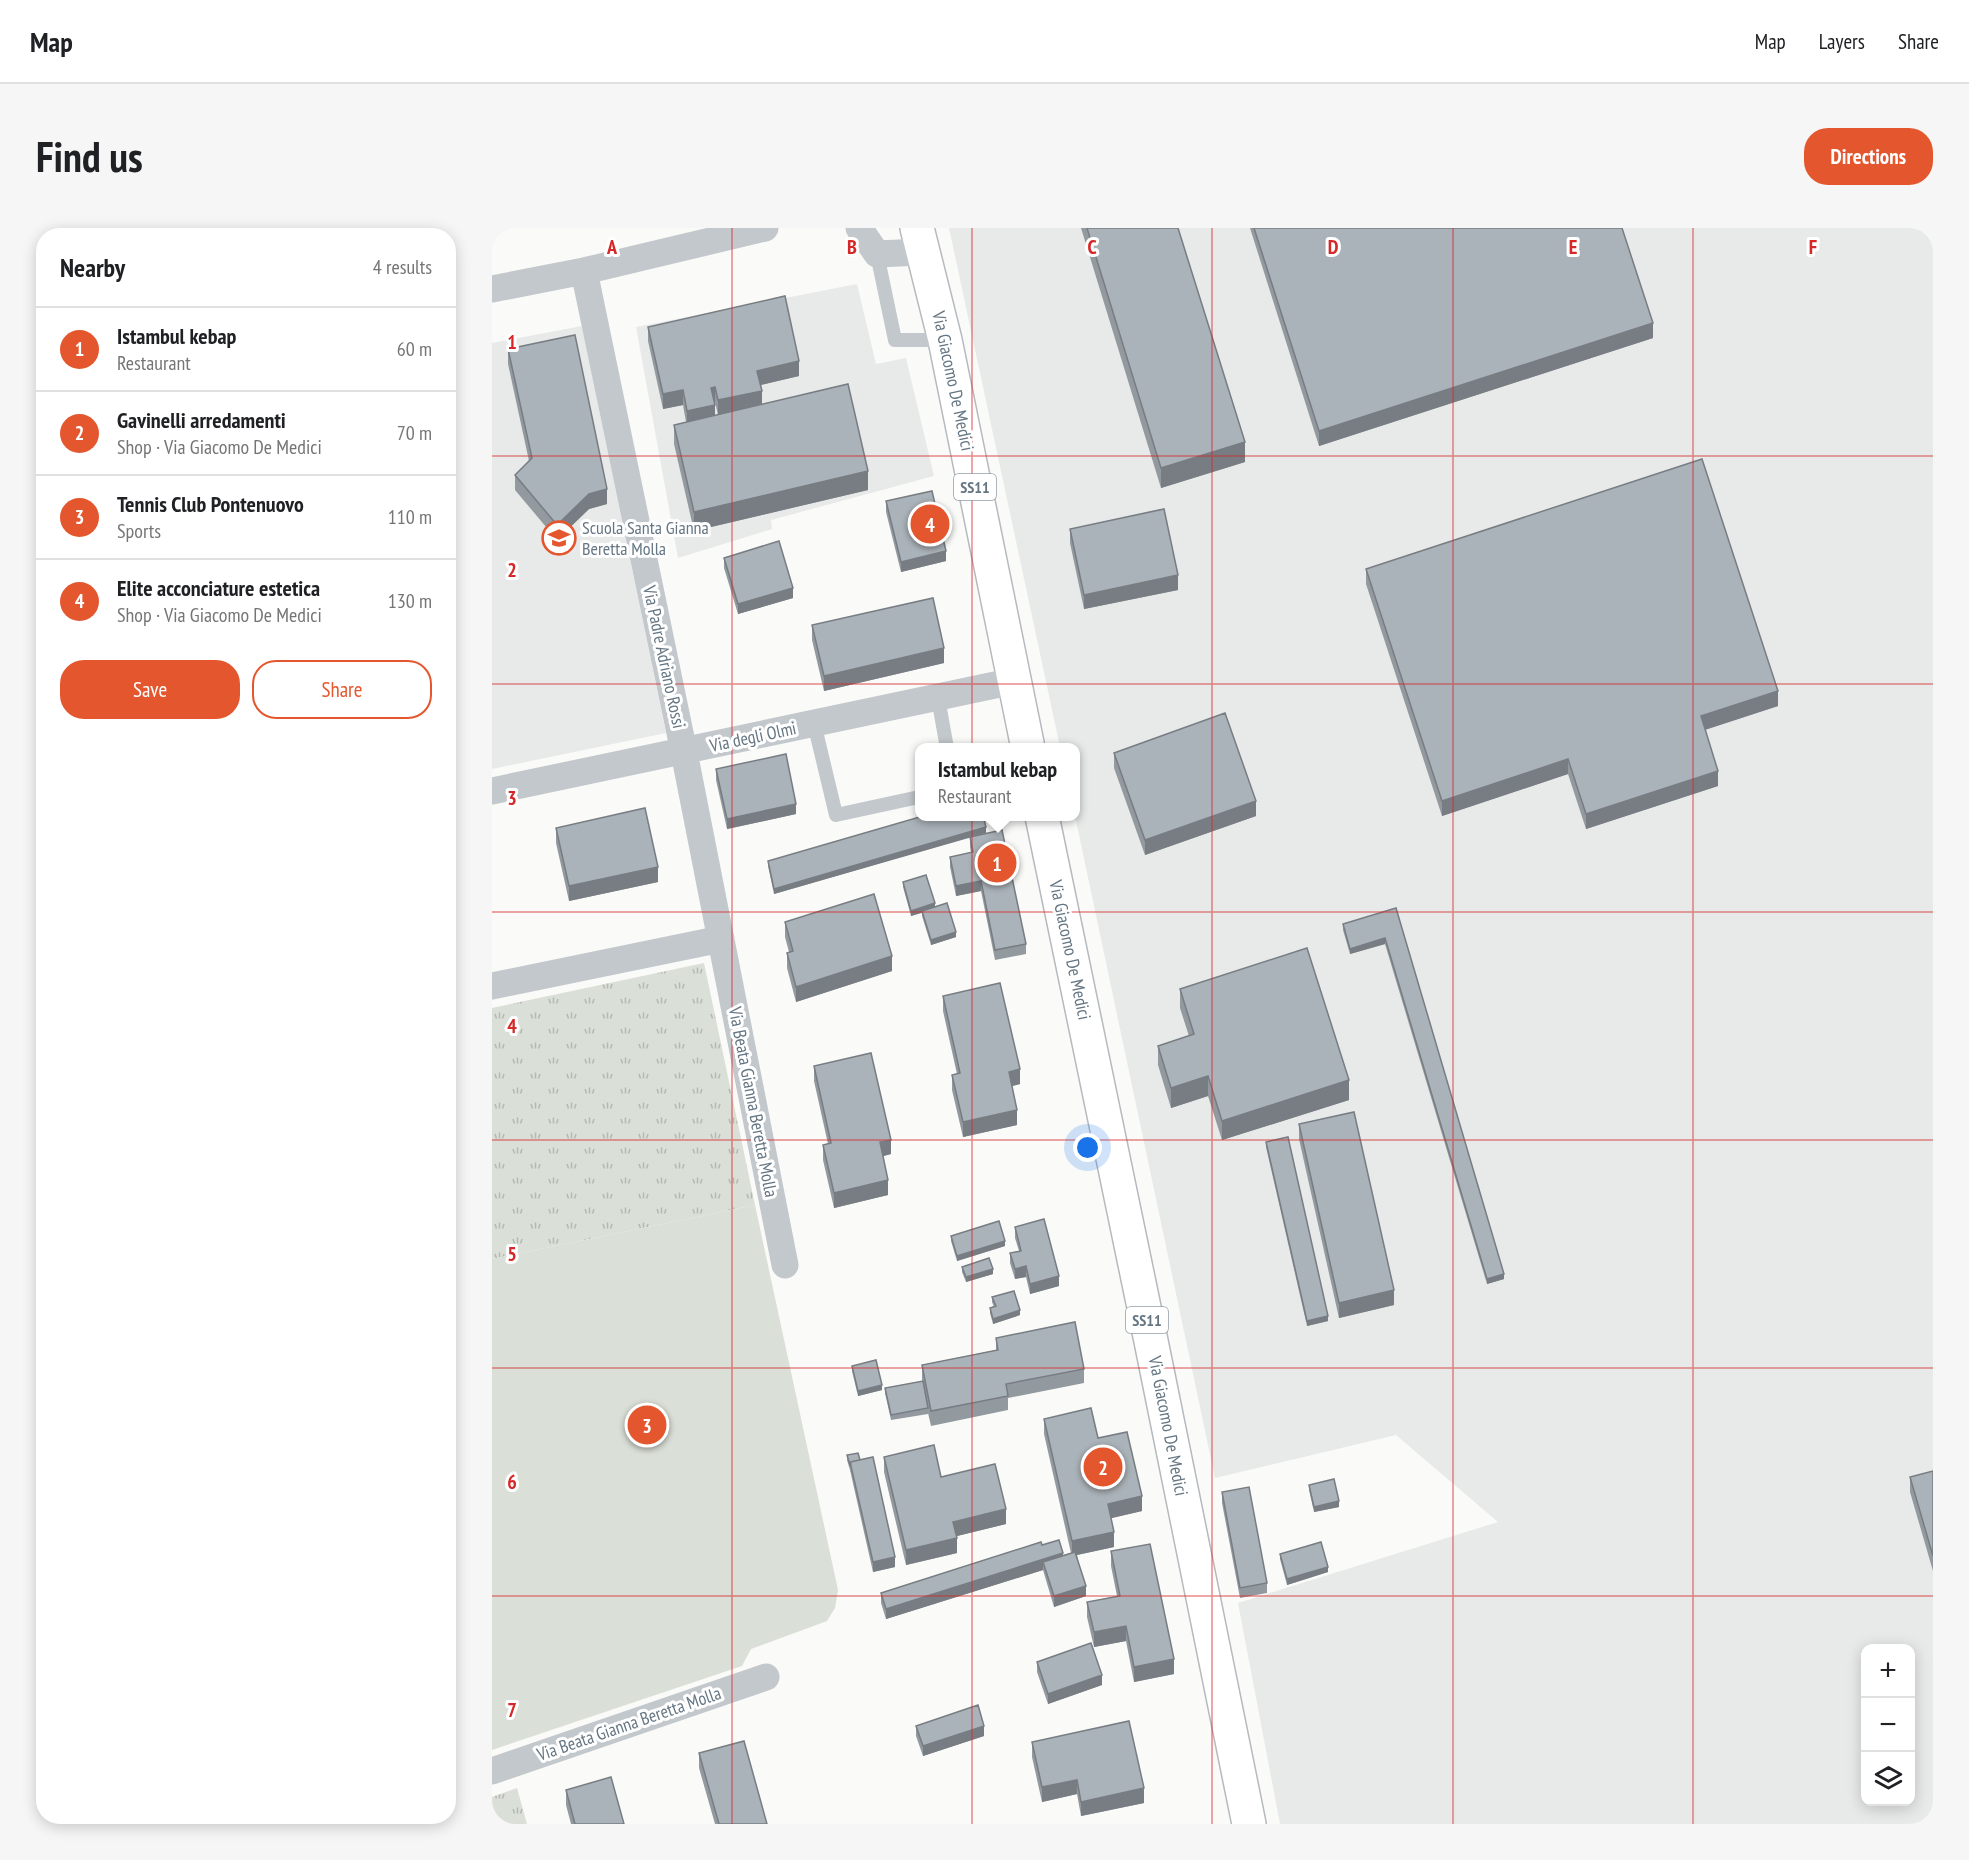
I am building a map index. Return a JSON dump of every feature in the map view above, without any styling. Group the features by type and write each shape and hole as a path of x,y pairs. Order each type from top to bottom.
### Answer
{"main road":[{"name":"Via Giacomo De Medici","path":"919,240 945,340 1027,743"},
{"name":"Via Giacomo De Medici","path":"1043,821 1154,1352 1249,1824"}],"street":[{"path":"492,289 584,271 765,228"},
{"path":"859,228 876,254 919,240"},
{"name":"Via Padre Adriano Rossi","path":"584,271 721,939"},
{"name":"Via degli Olmi","path":"492,791 1014,681"},
{"path":"492,986 721,939"},
{"name":"Via Beata Gianna Beretta Molla","path":"721,939 785,1265"},
{"name":"Via Beata Gianna Beretta Molla","path":"492,1771 766,1677"}],"lane":[{"path":"876,254 895,340 945,340"},
{"path":"938,698 946,743"},
{"path":"814,723 836,815 915,798"}],"shaded area":[{"path":"949,228 1933,228 1933,1824 1280,1824 1238,1603 1498,1522 1396,1435 1215,1478 1076,821 1080,821 1080,743 1059,743"},
{"path":"857,284 876,364 906,358 934,476 771,520 772,529 678,558 636,327"},
{"name":"Scuola Santa Gianna Beretta Molla","path":"582,326 666,733 492,769 492,343"}],"green space":[{"path":"704,963 755,1205 492,1259 492,1008"},
{"path":"755,1205 838,1590 835,1608 827,1621 751,1649 742,1666 492,1750 492,1259"},
{"path":"517,1788 527,1824 492,1824 492,1797"}],"building":[{"path":"1087,228 1178,228 1245,442 1161,468"},
{"path":"1254,228 1622,228 1653,323 1319,431"},
{"path":"785,296 799,361 757,371 762,391 718,400 715,387 711,388 715,405 687,411 683,390 663,394 648,327"},
{"path":"575,335 607,489 589,494 557,525 515,475 532,458 508,349"},
{"path":"848,384 868,471 694,512 674,425"},
{"path":"1702,459 1778,691 1701,716 1718,771 1586,814 1568,759 1442,801 1366,569"},
{"path":"932,491 946,551 901,562 886,501"},
{"path":"1164,509 1178,575 1084,595 1070,529"},
{"path":"779,541 793,588 738,604 724,558"},
{"path":"933,598 944,648 824,676 812,625"},
{"path":"1225,713 1256,801 1145,840 1114,753"},
{"path":"786,754 796,804 727,819 716,769"},
{"path":"645,808 658,867 569,886 556,828"},
{"path":"915,818 915,821 984,821 986,827 774,889 768,861"},
{"path":"1002,830 1026,944 995,950 981,881 956,886 950,857 973,852 970,837"},
{"path":"926,875 935,903 911,911 903,882"},
{"path":"874,894 892,956 796,987 787,953 793,951 785,922"},
{"path":"947,903 956,932 931,940 922,911"},
{"path":"1396,908 1504,1274 1487,1279 1385,938 1350,949 1343,924"},
{"path":"1307,948 1349,1080 1222,1121 1208,1076 1171,1088 1158,1046 1194,1034 1180,989"},
{"path":"1000,983 1020,1069 1009,1072 1017,1110 963,1122 952,1075 960,1073 943,996"},
{"path":"871,1053 891,1140 880,1142 888,1180 834,1193 823,1145 831,1143 814,1066"},
{"path":"1354,1112 1394,1290 1339,1303 1299,1124"},
{"path":"1288,1137 1328,1316 1307,1321 1266,1142"},
{"path":"1044,1219 1059,1276 1030,1284 1026,1266 1015,1269 1010,1253 1021,1251 1015,1227"},
{"path":"999,1221 1005,1241 957,1256 951,1236"},
{"path":"989,1258 993,1269 966,1277 962,1267"},
{"path":"1014,1291 1020,1310 993,1319 990,1308 996,1306 992,1297"},
{"path":"1075,1322 1084,1369 1006,1384 1008,1396 931,1411 922,1365 998,1350 996,1338"},
{"path":"876,1360 882,1385 858,1391 852,1366"},
{"path":"923,1381 928,1408 891,1415 885,1388"},
{"path":"1091,1408 1098,1438 1127,1432 1142,1496 1108,1504 1114,1532 1072,1541 1044,1419"},
{"path":"934,1445 941,1477 995,1464 1006,1509 953,1522 957,1538 906,1550 884,1457"},
{"path":"858,1453 860,1460 850,1462 850,1465 847,1455"},
{"path":"873,1457 895,1557 873,1562 850,1462"},
{"path":"1933,1471 1933,1556 1910,1477"},
{"path":"1334,1479 1339,1501 1314,1507 1309,1485"},
{"path":"1249,1487 1267,1583 1240,1588 1222,1492"},
{"path":"1059,1540 1063,1553 886,1609 881,1593 1041,1542 1042,1545"},
{"path":"1321,1542 1328,1567 1287,1579 1280,1554"},
{"path":"1150,1544 1174,1659 1134,1667 1126,1626 1094,1632 1087,1602 1120,1596 1111,1551"},
{"path":"1075,1552 1086,1586 1054,1596 1043,1562"},
{"path":"1091,1643 1102,1675 1048,1694 1037,1662"},
{"path":"978,1705 984,1726 923,1746 916,1726"},
{"path":"1129,1721 1144,1788 1081,1802 1077,1780 1042,1787 1032,1742"},
{"path":"744,1741 767,1824 719,1824 699,1753"},
{"path":"611,1777 624,1824 575,1824 566,1790"}],"place":[{"name":"Elite acconciature estetica","path":"930,524"},
{"name":"Scuola Santa Gianna Beretta Molla","path":"559,538"},
{"name":"Istambul kebap","path":"997,863"},
{"name":"Tennis Club Pontenuovo","path":"647,1425"},
{"name":"Gavinelli arredamenti","path":"1103,1467"}]}
